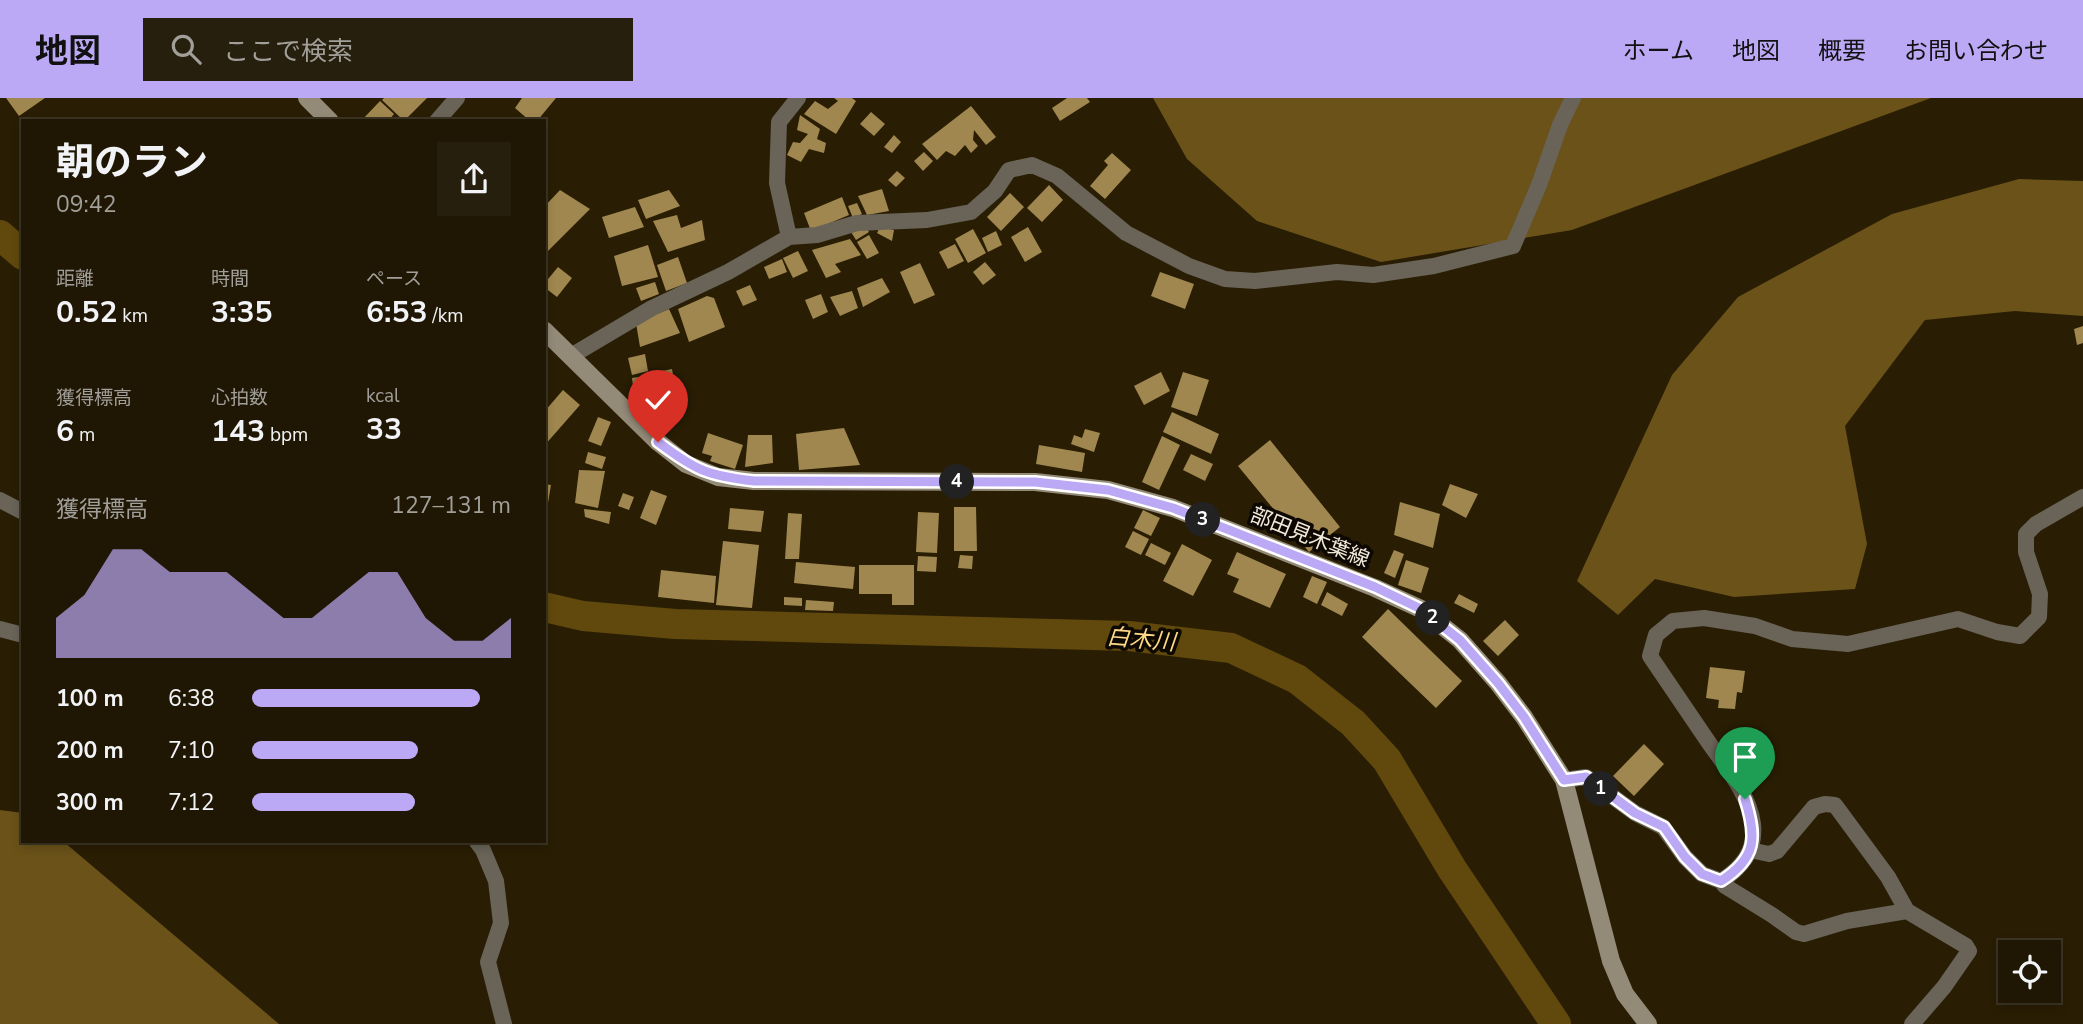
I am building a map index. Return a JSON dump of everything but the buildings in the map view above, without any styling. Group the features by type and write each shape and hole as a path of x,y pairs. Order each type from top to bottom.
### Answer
{"main road":[{"path":"307,98 328,119"},
{"name":"部田見木葉線","path":"546,332 658,442 687,464 718,477 754,481 1035,482 1108,490 1173,508 1375,587 1421,609 1460,640 1498,683 1524,717 1564,780 1611,961 1625,994 1648,1024"}],"street":[{"path":"439,119 457,98"},
{"path":"789,237 777,183 779,122 798,98"},
{"path":"571,356 652,308 728,272 789,237 817,236 857,223 927,220 971,212 995,191 1009,170 1032,165 1057,176 1126,233 1189,266 1225,279 1255,281 1337,272 1373,275 1434,266 1513,246 1573,98"},
{"path":"1721,881 1738,870 1751,850 1753,825 1745,799 1727,769 1650,656 1656,635 1673,621 1704,618 1755,626 1792,639 1848,644 1958,619 1997,632 2020,636 2039,617 2040,594 2026,552 2026,534 2036,524 2083,497"},
{"path":"0,500 21,511"},
{"path":"0,629 21,634"},
{"path":"1564,780 1586,777 1635,813 1664,827 1685,857 1702,874 1721,881 1796,932 1804,934 1847,921 1907,911"},
{"path":"1751,850 1769,854 1777,851 1814,807 1835,805 1888,877 1907,911 1966,946 1969,951 1944,987 1912,1024"},
{"path":"478,843 496,881 501,923 488,962 504,1024"}],"shaded area":[{"path":"1153,98 1931,98 1572,230 1381,262 1257,221 1187,159"},
{"path":"2019,179 2083,181 2083,316 2015,311 1925,320 1845,426 1867,544 1855,589 1734,597 1655,579 1618,615 1577,581 1672,375 1738,297 1892,214"},
{"path":"0,810 21,813 21,843 65,843 279,1024 0,1024"}],"waterway":[{"name":"白木川","path":"0,235 21,253"},
{"name":"白木川","path":"546,607 583,616 675,624 1129,636 1231,648 1297,679 1353,723 1387,760 1452,869 1556,1024"}],"route":[{"path":"658,442 687,464 718,477 754,481 1035,482 1108,490 1173,508 1375,587 1421,609 1460,640 1498,683 1524,717 1564,780 1586,777 1635,813 1664,827 1685,857 1702,874 1721,881 1738,870 1751,850 1753,825 1745,799"}]}
